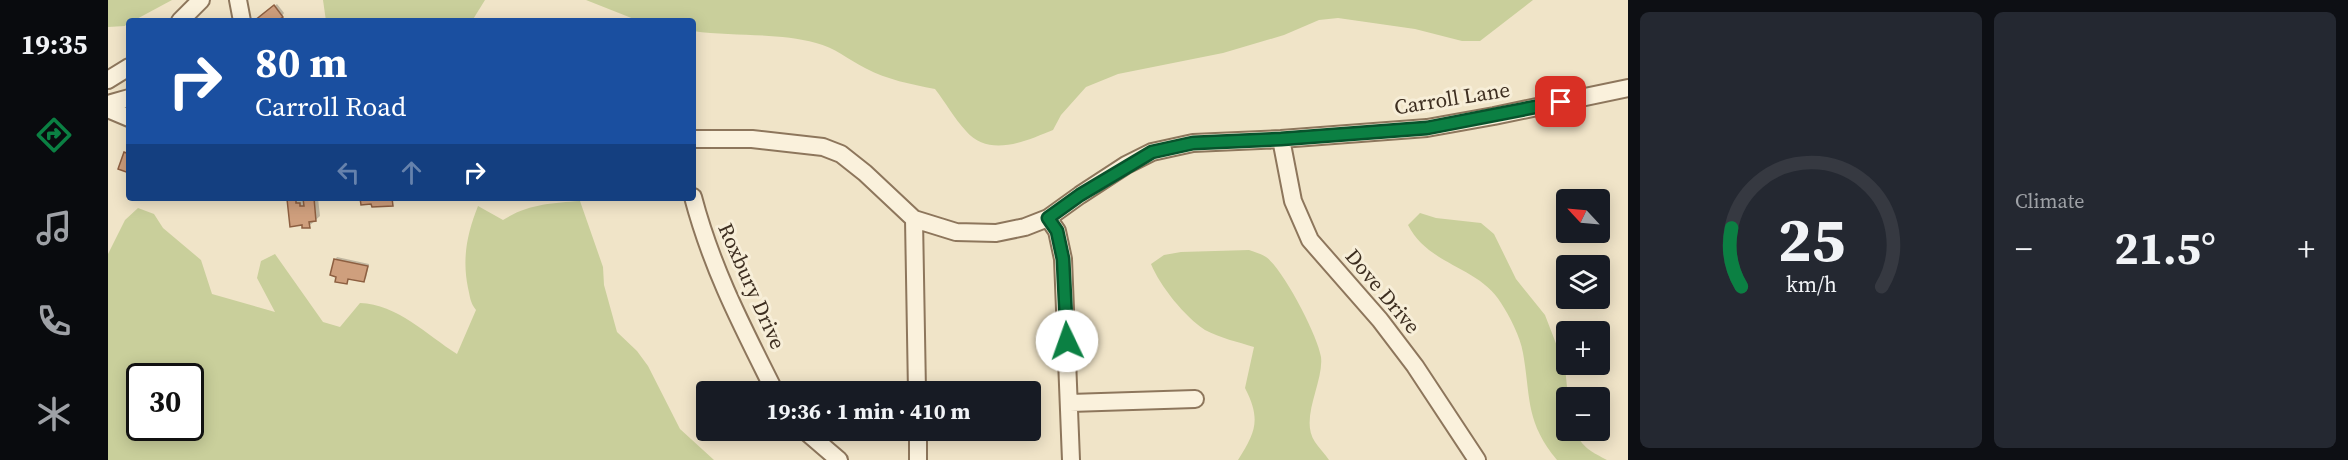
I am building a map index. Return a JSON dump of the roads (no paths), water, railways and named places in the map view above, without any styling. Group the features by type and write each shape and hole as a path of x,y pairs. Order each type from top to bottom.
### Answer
{"street":[{"path":"183,18 201,0"},
{"path":"238,0 241,18"},
{"path":"108,80 126,69"},
{"name":"Carroll Lane","path":"914,219 956,232 996,233 1025,227 1048,218 1080,195 1152,152 1193,143 1427,128 1628,88"},
{"path":"108,104 126,99"},
{"path":"108,109 126,117"},
{"path":"696,139 752,140 823,147 841,154 865,172 914,219 917,381"},
{"name":"Dove Drive","path":"1281,139 1293,201 1310,240 1387,329 1415,366 1476,460"},
{"name":"Roxbury Drive","path":"694,201 721,283 770,381"},
{"path":"1048,218 1057,231 1063,259 1071,460"},
{"path":"1070,403 1195,399"},
{"path":"817,441 839,460"},
{"path":"918,441 918,460"}]}
